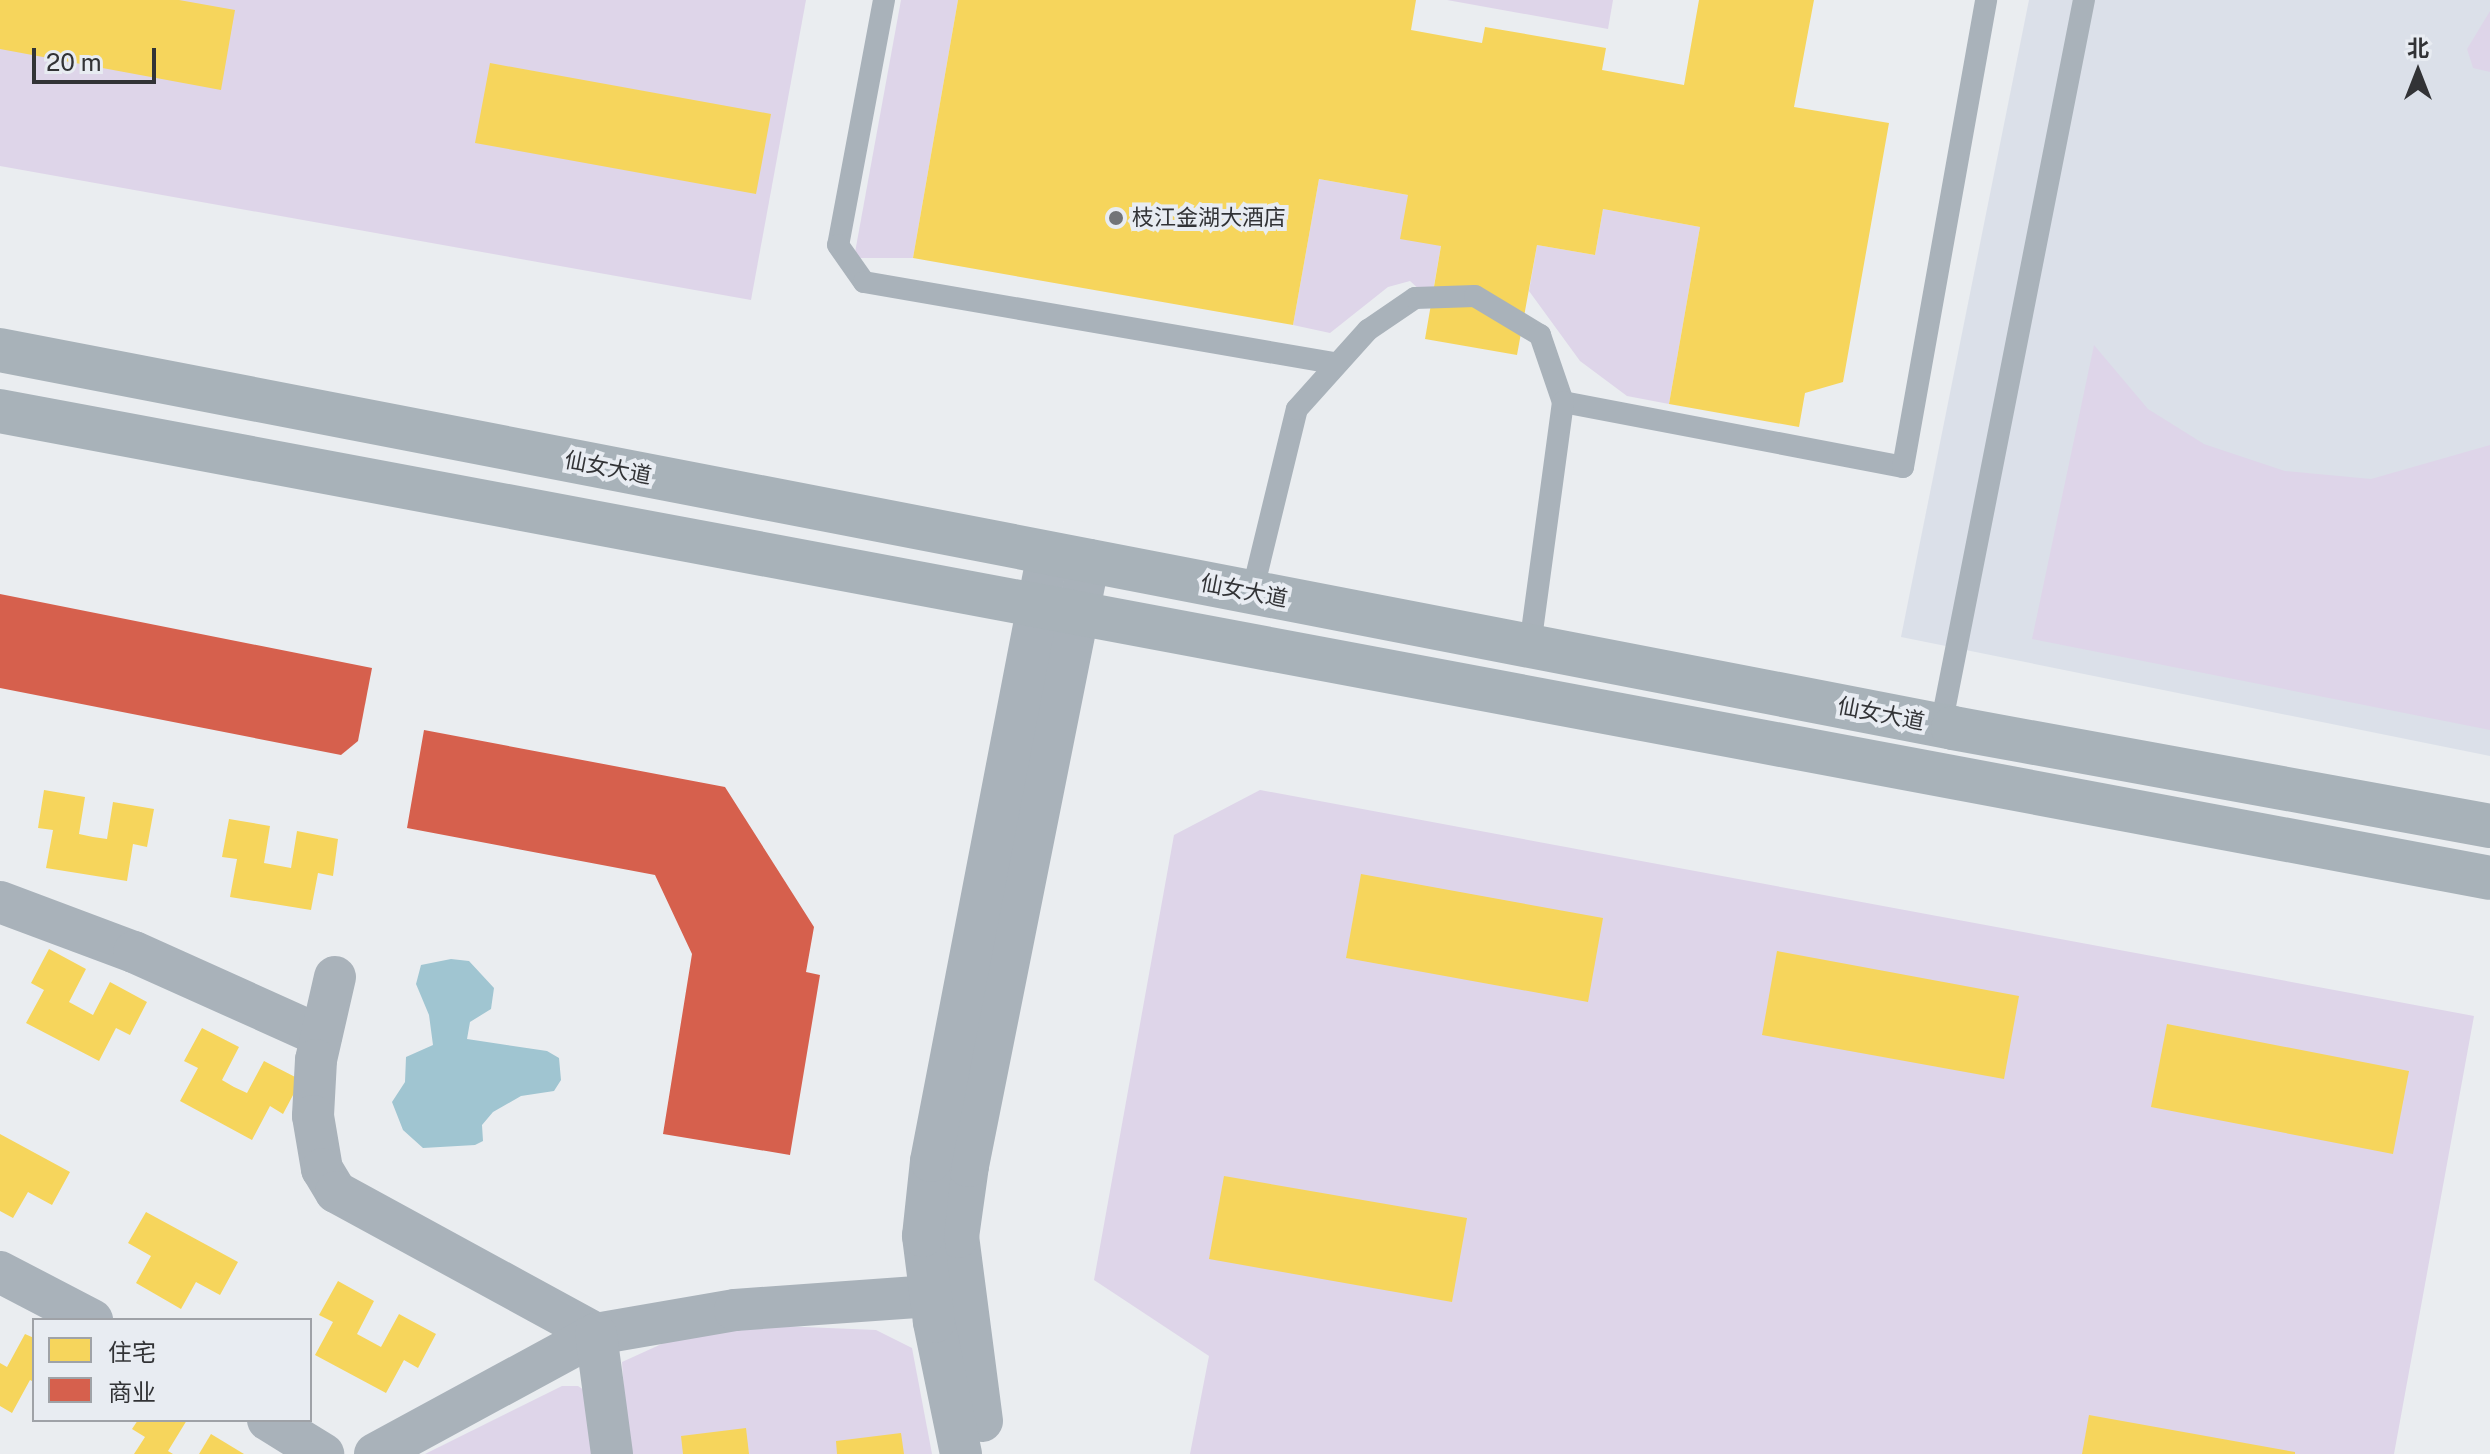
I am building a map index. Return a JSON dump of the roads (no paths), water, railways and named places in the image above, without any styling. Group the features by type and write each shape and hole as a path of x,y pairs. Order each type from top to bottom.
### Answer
{"main road":[{"name":"仙女大道","path":"0,350 1941,726 2490,826"},
{"path":"0,411 2490,878"}],"street":[{"path":"988,1454 958,1237 1068,556"},
{"path":"961,1454 930,1296 923,1236 931,1161 1058,608"},
{"path":"0,902 134,952 321,1036"},
{"path":"335,977 313,1087 313,1141 336,1192 596,1334"},
{"path":"0,1272 88,1318"},
{"path":"375,1454 596,1334 735,1310 930,1296"},
{"path":"596,1334 612,1454"},
{"path":"271,1422 323,1454"}],"lane":[{"path":"884,0 838,245 864,282 1337,364"},
{"path":"1563,402 1903,467 1986,0"},
{"path":"1941,726 2084,0"},
{"path":"1252,593 1297,409 1368,330 1415,298 1475,296 1540,335 1563,402 1530,646"}],"water":[{"path":"451,959 469,961 494,988 491,1009 470,1022 467,1039 547,1051 559,1058 561,1080 554,1091 521,1096 493,1112 482,1125 483,1141 475,1145 423,1148 403,1130 392,1102 405,1082 406,1057 433,1045 429,1015 416,984 421,965"}],"place":[{"name":"枝江金湖大酒店","path":"1116,218"}]}
